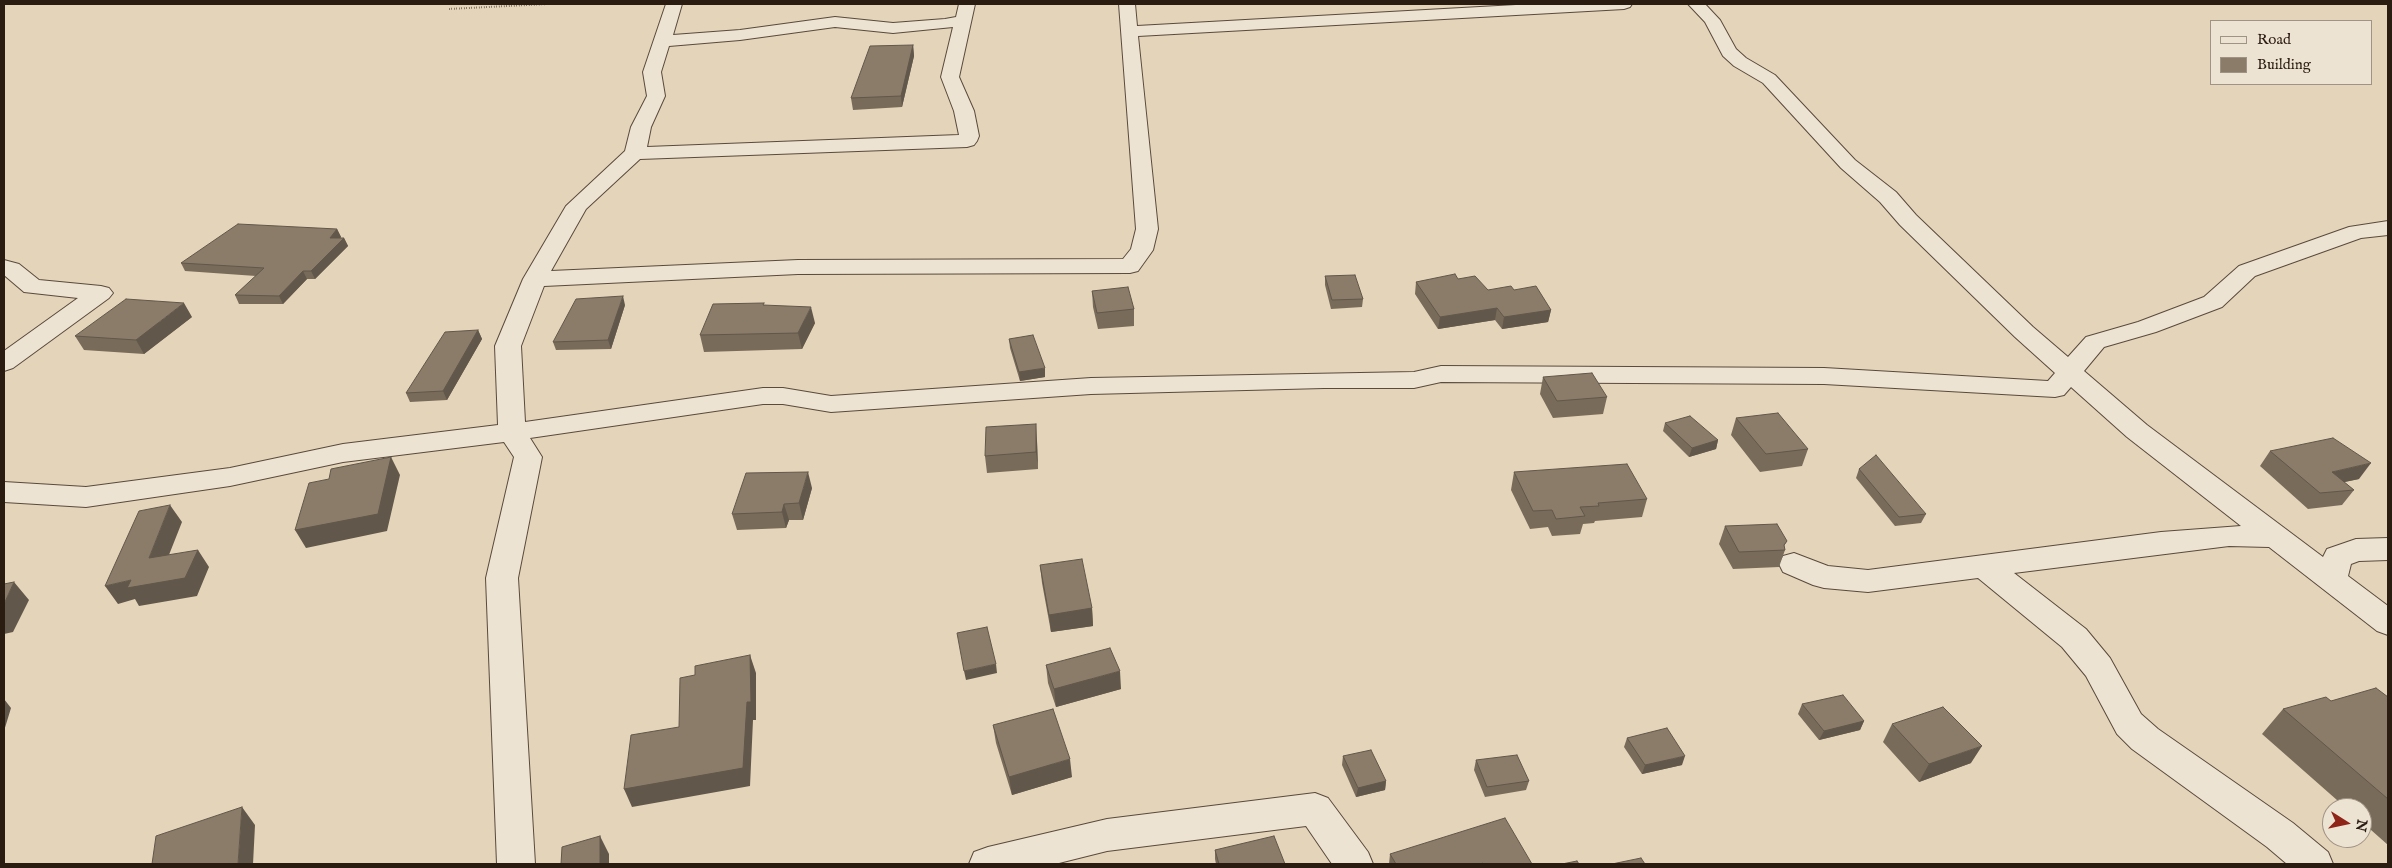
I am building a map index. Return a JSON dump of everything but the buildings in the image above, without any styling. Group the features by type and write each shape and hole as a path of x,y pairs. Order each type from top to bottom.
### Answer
{"street":[{"path":"516,864 502,578 528,458 512,432 508,346 535,278 578,206 635,153 641,127 656,96 652,72 674,4"},
{"path":"535,278 798,267 1130,266 1142,250 1147,229 1137,94 1127,4"},
{"path":"1129,32 1163,28 1624,4"},
{"path":"1696,4 1712,20 1729,52 1740,62 1769,79 1848,164 1888,197 1908,220 2068,372 2137,431 2388,623"},
{"path":"662,41 740,35 836,22 869,28 945,24 966,12"},
{"path":"635,153 967,141 969,136 964,111 950,77 966,12"},
{"path":"4,492 86,497 230,478 343,453 512,432 763,396 783,396 831,404 1091,386 1324,380 1414,380 1441,374 1824,376 2056,390 2068,372 2095,342 2147,327 2213,302 2247,271 2357,232 2388,228"},
{"path":"4,267 11,269 32,287 101,293 4,363"},
{"path":"1794,564 1824,577 1868,581 2229,536 2275,537"},
{"path":"2330,580 2338,557 2356,550 2388,549"},
{"path":"1984,566 2074,638 2098,667 2129,724 2144,739 2280,835 2314,864"},
{"path":"988,864 1107,835 1315,809 1354,864"}],"path":[{"path":"449,9 548,4"}]}
